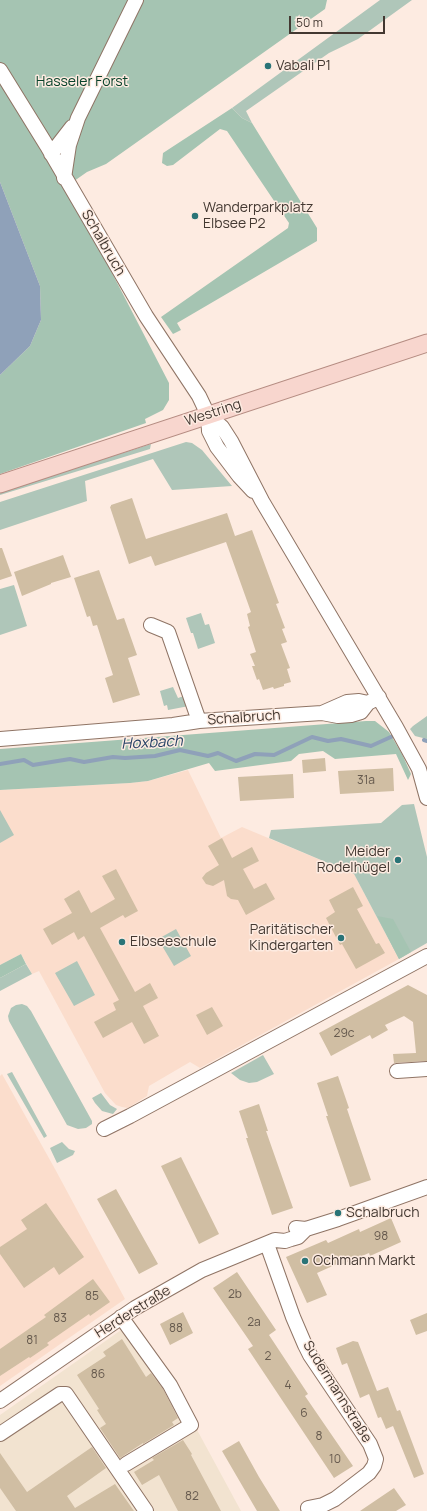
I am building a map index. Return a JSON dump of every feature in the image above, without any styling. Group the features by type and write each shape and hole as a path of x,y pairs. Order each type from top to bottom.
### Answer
{"main road":[{"name":"Westring","path":"0,484 427,343"}],"street":[{"path":"64,178 70,145 78,118 136,0"},
{"name":"Schalbruch","path":"0,70 146,316 199,396 208,415 222,427 231,441 262,501 374,700 396,727 419,769 427,798"},
{"path":"51,154 78,118"},
{"path":"152,625 168,632 199,721"},
{"name":"Schalbruch","path":"0,739 173,725 199,721 322,713 338,716 351,715 361,712 374,700"},
{"path":"104,1129 427,956"},
{"path":"397,1071 427,1068"},
{"name":"Herderstraße","path":"0,1401 121,1317 202,1270 271,1242 288,1230 294,1228 306,1229 427,1188"},
{"name":"Sudermannstraße","path":"271,1242 293,1317 305,1345 310,1355 370,1444 376,1459 374,1466 369,1473 335,1499 323,1505 308,1508"},
{"path":"121,1317 170,1385 191,1425 126,1464"},
{"path":"0,1434 60,1394 66,1394 146,1511"}],"shaded area":[{"name":"Elbseeschule","path":"188,770 221,838 242,827 354,874 399,959 200,1068 190,1062 149,1086 147,1096 128,1108 122,1107 116,1105 105,1093 39,971 32,974 21,954 0,965 0,790 130,783 148,781"},
{"path":"2,1074 125,1299 0,1386 0,1076"},
{"path":"134,1321 175,1385 196,1428 241,1511 0,1511 0,1415"}],"green space":[{"name":"Hasseler Forst","path":"0,0 327,0 325,9 106,164 87,172 67,186 169,383 169,400 163,410 145,419 146,423 0,474 0,375 30,346 41,320 40,286 0,182"},
{"path":"380,0 412,0 358,39 329,53 246,111 252,123 242,118 232,108"},
{"path":"232,108 242,118 252,123 317,228 317,241 177,323 181,330 173,334 161,317 288,228 289,223 227,131 220,129 173,165 167,166 162,163 163,153"},
{"path":"186,442 192,443 202,450 232,486 172,490 153,459 85,481 87,501 0,530 0,502"},
{"path":"151,444 150,449 0,495 0,492"},
{"path":"14,585 27,626 0,635 0,589"},
{"path":"201,613 205,625 209,624 215,643 198,649 186,618"},
{"path":"173,687 178,698 187,695 189,706 168,710 167,705 164,706 160,691"},
{"path":"427,716 427,739 415,736 410,729"},
{"path":"375,721 389,732 402,754 411,774 408,780 396,754 335,759 323,751 299,754 291,761 215,771 209,763 148,781 0,790 0,749"},
{"path":"414,804 427,857 427,943 399,959 354,874 269,838 271,830 381,823 402,805"},
{"path":"0,810 14,835 0,843"},
{"path":"377,916 393,919 411,952 399,959"},
{"path":"176,929 191,956 174,966 158,939"},
{"path":"21,954 26,964 0,978 0,965"},
{"path":"77,961 95,995 74,1006 55,973"},
{"path":"26,964 32,974 0,991 0,978"},
{"path":"22,1004 27,1006 31,1011 92,1121 92,1124 86,1128 78,1129 67,1125 9,1021 8,1016 11,1008"},
{"path":"263,1055 274,1074 257,1082 249,1083 240,1080 231,1073"},
{"path":"12,1072 47,1136 44,1138 7,1074"},
{"path":"101,1093 110,1105 117,1109 113,1114 102,1111 92,1098"},
{"path":"62,1142 69,1149 75,1151 73,1155 57,1163 50,1148"}],"water":[{"path":"0,182 40,286 41,320 30,346 0,375"}],"building":[{"path":"132,498 146,539 227,513 235,536 252,530 279,603 276,604 285,628 282,629 287,642 281,644 290,668 287,669 291,682 274,689 273,687 263,690 259,679 257,680 252,666 255,666 250,654 256,652 248,627 250,626 247,614 251,612 226,542 155,566 151,556 129,564 110,507 111,505"},
{"path":"0,548 2,548 12,576 0,580"},
{"path":"63,555 71,577 51,583 22,596 14,572"},
{"path":"99,570 117,620 124,618 137,655 128,658 140,695 113,703 105,678 113,675 97,625 93,626 90,616 87,617 74,578"},
{"path":"325,758 326,771 303,773 302,760"},
{"path":"393,768 394,791 340,794 338,771"},
{"path":"293,774 294,798 240,801 238,777"},
{"path":"222,838 232,858 252,847 259,861 243,869 254,889 266,883 275,899 246,915 238,900 231,899 227,896 224,880 213,886 206,884 202,878 206,873 219,865 208,846"},
{"path":"116,869 138,911 125,918 123,915 100,928 135,992 150,983 158,998 143,1006 159,1036 144,1044 132,1022 103,1038 94,1022 116,1010 113,1003 119,1000 84,936 78,940 74,932 52,945 43,929 72,913 64,899 79,890 91,913 115,899 102,876"},
{"path":"353,887 363,906 357,909 376,944 379,943 385,953 356,969 342,944 340,945 326,918 335,912 329,900"},
{"path":"408,985 427,995 427,1061 394,1063 393,1054 416,1053 413,1022 404,1016 385,1025 388,1030 372,1039 370,1035 331,1056 319,1033"},
{"path":"212,1007 223,1026 207,1035 196,1015"},
{"path":"338,1076 349,1108 347,1109 371,1180 350,1187 326,1116 328,1116 317,1083"},
{"path":"259,1104 268,1131 266,1131 293,1208 272,1215 246,1138 248,1138 239,1111"},
{"path":"181,1157 219,1234 199,1244 161,1166"},
{"path":"116,1189 158,1264 139,1274 97,1199"},
{"path":"46,1203 84,1257 59,1275 54,1267 24,1288 0,1254 0,1247 27,1229 21,1220"},
{"path":"391,1218 401,1242 370,1256 369,1253 338,1266 337,1264 317,1273 327,1295 307,1303 286,1257 326,1240 328,1243 359,1229 360,1232"},
{"path":"237,1272 276,1330 269,1335 308,1394 305,1396 353,1466 334,1478 248,1349 253,1346 213,1288"},
{"path":"93,1279 110,1302 90,1316 89,1314 47,1343 49,1345 30,1358 29,1357 0,1376 0,1349 46,1317 44,1315"},
{"path":"183,1312 193,1333 170,1345 160,1324"},
{"path":"427,1313 427,1331 416,1335 410,1320"},
{"path":"122,1339 146,1377 151,1373 163,1389 178,1418 172,1422 174,1425 120,1458 100,1428 106,1424 97,1410 99,1409 77,1375 106,1356 103,1352"},
{"path":"353,1341 358,1342 377,1391 388,1387 397,1411 400,1410 424,1474 414,1478 393,1426 386,1429 381,1417 378,1418 369,1394 360,1398 347,1363 342,1365 336,1348"},
{"path":"183,1440 192,1454 191,1455 221,1511 178,1511 159,1475 142,1485 134,1472 154,1460 152,1458"},
{"path":"239,1441 280,1511 257,1511 222,1451"},
{"path":"92,1447 106,1468 67,1496 75,1508 115,1484 134,1511 16,1511 0,1488 0,1453 27,1492"},
{"path":"394,1488 406,1505 396,1511 360,1511"}],"waterway":[{"name":"Hoxbach","path":"0,764 24,760 33,765 70,759 84,762 113,757 125,758 155,756 180,750 208,756 218,753 236,761 255,754 274,755 312,737 328,741 341,739 371,746 393,736"}],"place":[{"name":"Vabali P1","path":"268,66"},
{"name":"Wanderparkplatz Elbsee P2","path":"195,216"},
{"name":"Meider Rodelhügel","path":"398,860"},
{"name":"Paritätischer Kindergarten","path":"341,938"},
{"name":"Elbseeschule","path":"122,942"},
{"name":"Schalbruch","path":"338,1213"},
{"name":"Ochmann Markt","path":"305,1261"}]}
